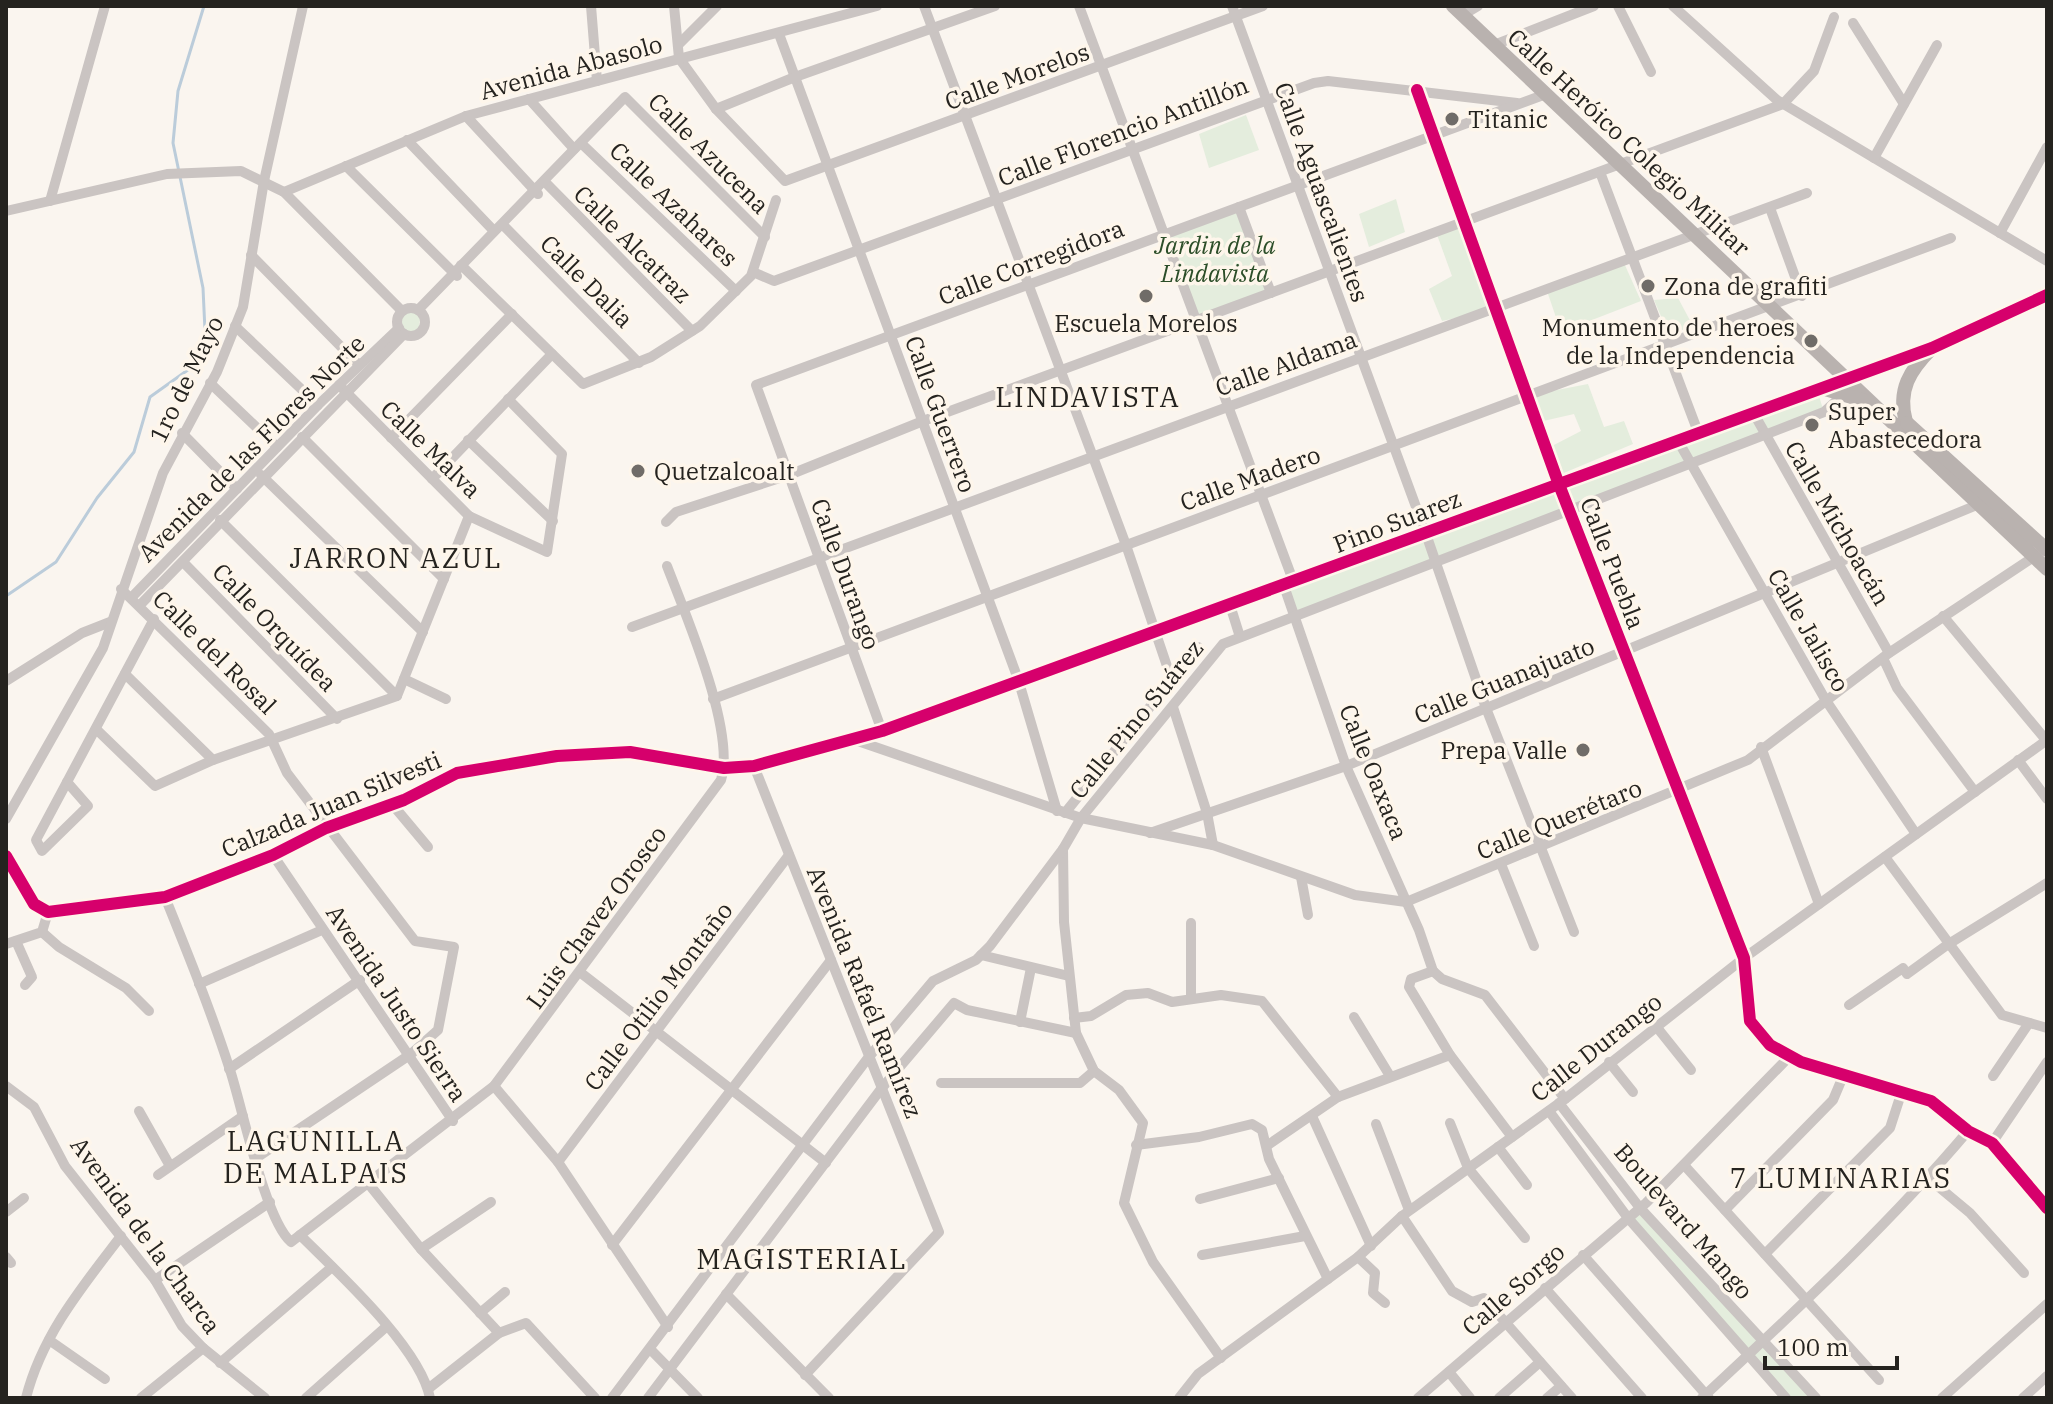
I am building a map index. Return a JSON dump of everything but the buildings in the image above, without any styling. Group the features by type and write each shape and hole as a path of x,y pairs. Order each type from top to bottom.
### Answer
{"main road":[{"name":"Calle Heróico Colegio Militar","path":"1458,11 1772,306 2043,550 2047,569"},
{"path":"1911,431 1903,387 1932,348"},
{"name":"Calle Heróico Colegio Militar","path":"1850,377 1871,403 1911,431 1977,505 2043,550"},
{"path":"1822,388 1871,403"}],"street":[{"path":"50,201 105,6"},
{"name":"1ro de Mayo","path":"121,589 163,473 210,383 243,307 264,181 303,6"},
{"path":"591,6 597,81"},
{"path":"674,6 679,58 716,109 795,77 995,6"},
{"path":"678,45 717,6"},
{"name":"Avenida Abasolo","path":"280,192 466,116 877,6"},
{"path":"924,6 1126,545 1171,678"},
{"name":"Calle Oaxaca","path":"1079,6 1261,495 1289,585 1294,616 1346,766 1433,971"},
{"name":"Calle Morelos","path":"716,109 785,181 829,168 1101,66 1234,11 1263,6"},
{"path":"1458,11 1478,6"},
{"path":"1494,45 1594,6"},
{"path":"1618,6 1651,72"},
{"path":"1679,8 1783,104 2047,261"},
{"name":"Calle Aguascalientes","path":"1234,11 1426,534 1486,708 1574,932"},
{"path":"666,522 676,512 789,475 923,421 1783,104 1814,71 1834,17"},
{"path":"1853,23 1904,104"},
{"name":"Calle Guerrero","path":"779,34 1018,679 1061,812"},
{"path":"1874,158 1937,45"},
{"name":"Calle Florencio Antillón","path":"753,272 774,281 1265,99 1328,81 1519,104"},
{"name":"Calle Puebla","path":"1417,90 1558,482 1744,958 1750,1021 1770,1045 1790,1056 1931,1101 1968,1131 1992,1143"},
{"name":"Calle Corregidora","path":"756,385 1546,94"},
{"name":"Calle Azucena","path":"579,148 627,98 765,237"},
{"name":"Calle Azahares","path":"529,99 736,291"},
{"path":"466,116 536,192"},
{"path":"407,140 494,231"},
{"path":"2000,233 2047,147"},
{"path":"459,271 579,148"},
{"path":"400,313 420,312 494,231 579,148"},
{"path":"346,166 459,271 512,314 583,384 639,363 692,331 736,291 753,272 776,200"},
{"path":"6,211 167,174 241,171 280,192 400,313 401,331 414,335 422,330 420,312"},
{"path":"1600,172 1698,432"},
{"name":"Calle Alcatraz","path":"547,184 692,331"},
{"name":"Calle Aldama","path":"632,627 1361,357 1498,310 1807,193"},
{"path":"1239,207 1271,293"},
{"path":"1770,208 1802,296"},
{"name":"Calle Dalia","path":"505,227 639,363"},
{"name":"Calle Madero","path":"713,699 851,645 1663,344 1802,296 1951,238"},
{"path":"251,255 359,365"},
{"name":"Pino Suarez","path":"754,766 882,731 1018,679 1289,585 1558,482 1932,348 2047,295"},
{"path":"391,438 512,314"},
{"path":"235,326 318,405"},
{"name":"Avenida de las Flores Norte","path":"136,601 184,563 302,437 359,365 401,331"},
{"name":"Avenida de las Flores Norte","path":"136,601 213,513 318,405 342,389 401,331"},
{"path":"432,479 552,354"},
{"path":"210,383 277,447"},
{"name":"Calle Durango","path":"756,385 882,731"},
{"name":"Calle Malva","path":"342,389 469,516 547,552 553,521"},
{"name":"Calle Pino Suárez","path":"1081,818 1223,644 1824,412 1844,394"},
{"path":"508,399 562,454 553,521"},
{"name":"Calle Michoacán","path":"1753,412 1839,563 1886,655 1897,688 1975,792"},
{"path":"182,433 237,489"},
{"path":"302,437 444,579"},
{"name":"Calle Jalisco","path":"1677,439 1825,699 1916,834"},
{"path":"468,440 553,521"},
{"path":"256,469 423,632"},
{"name":"Calle Guanajuato","path":"1147,834 1346,766 1977,505"},
{"path":"213,513 397,696"},
{"path":"96,729 155,786 213,760 397,696 469,516"},
{"name":"Calle Querétaro","path":"1147,834 1213,845 1355,895 1406,902 1748,760 1761,747 1886,655 2043,550"},
{"name":"Calle Orquídea","path":"184,563 337,719"},
{"path":"667,566 724,737 724,768"},
{"path":"6,819 103,648 121,589"},
{"name":"Calle del Rosal","path":"121,589 154,619 272,742 287,773 326,828 415,941 454,947 438,1030 411,1054"},
{"path":"1230,605 1240,637"},
{"path":"1943,616 2046,740"},
{"path":"67,782 88,806 42,851 36,840 154,619"},
{"path":"6,681 82,633 110,622"},
{"path":"1061,812 1198,647"},
{"path":"125,674 213,760"},
{"path":"404,679 446,699"},
{"path":"1173,707 1207,813 1213,845"},
{"path":"852,739 1061,812 1147,834"},
{"name":"Calle Durango","path":"1179,1398 1198,1374 1358,1257 1406,1213 1549,1111 1744,958 2046,740"},
{"path":"1761,747 1819,904"},
{"name":"Calzada Juan Silvesti","path":"48,912 165,897 273,855 326,828 392,804 457,773 557,756 630,752 724,768 754,766"},
{"path":"2018,760 2047,799"},
{"name":"Avenida Rafaél Ramírez","path":"754,766 939,1232 805,1375"},
{"name":"Luis Chavez Orosco","path":"494,1086 581,973 721,780 724,768"},
{"path":"392,804 428,847"},
{"path":"612,1398 868,1058 933,981 981,955 1063,849 1081,818"},
{"path":"1063,849 1069,976 1076,1033 1094,1071 1119,1090 1143,1123 1124,1203 1153,1262 1221,1358"},
{"name":"Avenida Justo Sierra","path":"273,855 322,930 411,1054 453,1121 494,1086 558,1162 668,1327"},
{"name":"Calle Otilio Montaño","path":"558,1162 789,855"},
{"path":"6,856 34,904 48,912 42,932"},
{"path":"1885,857 1947,945 2002,1015 2047,1028"},
{"path":"1501,864 1534,946"},
{"path":"1301,877 1308,915"},
{"path":"1849,1005 1903,968 1907,974 1947,945 2047,883"},
{"path":"165,897 229,1069 282,1234 295,1238 332,1267 387,1326 429,1394 499,1333 526,1323 595,1398"},
{"path":"1191,923 1191,997"},
{"path":"199,984 322,930"},
{"path":"25,985 32,977 11,942 42,932"},
{"path":"42,932 59,947 126,988 149,1011"},
{"path":"981,955 1069,976"},
{"path":"612,1245 831,960"},
{"path":"1020,1022 1031,968"},
{"path":"1433,971 1411,979 1409,987 1450,1055 1512,1137"},
{"name":"Boulevard Mango","path":"1433,971 1442,979 1485,995 1562,1101 1634,1213 1766,1343 1816,1398"},
{"path":"581,973 826,1163"},
{"path":"229,1069 360,980"},
{"path":"1074,1018 1091,1016 1126,995 1148,993 1172,1002 1221,995 1262,1001 1338,1097"},
{"path":"648,1398 881,1089 954,1003 1020,1022 1076,1033"},
{"path":"1354,1017 1390,1076"},
{"path":"1993,1076 2029,1023"},
{"path":"1655,1025 1691,1070"},
{"path":"256,1158 411,1054"},
{"path":"1268,1145 1338,1097 1450,1055"},
{"name":"Calle Sorgo","path":"1418,1398 1634,1213 1790,1056"},
{"path":"1609,1062 1633,1092"},
{"path":"2047,1062 1992,1143 2047,1208"},
{"path":"941,1083 1080,1083 1094,1071"},
{"path":"1725,1210 1833,1100 1844,1074"},
{"name":"Avenida de la Charca","path":"6,1086 34,1107 65,1166 155,1280 182,1326 220,1363 265,1398"},
{"path":"1765,1254 1890,1128 1902,1091"},
{"path":"139,1111 170,1166"},
{"name":"Boulevard Mango","path":"1549,1111 1747,1355 1786,1398"},
{"path":"158,1175 243,1116"},
{"path":"1312,1116 1371,1246"},
{"path":"295,1238 453,1121"},
{"path":"1450,1123 1468,1168 1525,1238"},
{"path":"1136,1145 1199,1137 1252,1124 1262,1130 1269,1159 1328,1279"},
{"path":"1376,1124 1406,1213 1452,1291 1472,1302 1484,1298 1572,1398"},
{"path":"1583,1255 1706,1397 1747,1355 1766,1343 1808,1301 1928,1178 1968,1131"},
{"path":"1498,1147 1527,1185"},
{"path":"1684,1165 1879,1380"},
{"path":"1200,1199 1279,1178"},
{"path":"1928,1178 1970,1213 2024,1273"},
{"path":"368,1183 421,1249 499,1333"},
{"path":"6,1212 24,1198"},
{"path":"155,1280 270,1202"},
{"path":"421,1249 491,1202"},
{"path":"26,1398 32,1374 61,1315 121,1236"},
{"path":"1202,1255 1305,1236"},
{"path":"1358,1257 1375,1273 1373,1293 1385,1303"},
{"path":"220,1363 332,1267"},
{"path":"1545,1288 1642,1398"},
{"path":"480,1313 505,1292"},
{"path":"726,1294 829,1398"},
{"path":"1942,1398 2047,1304"},
{"path":"306,1398 387,1326"},
{"path":"49,1340 105,1379"},
{"path":"141,1398 203,1348"},
{"path":"651,1350 698,1398"},
{"path":"1499,1398 1540,1362"},
{"path":"1449,1372 1470,1398"},
{"path":"2023,1398 2047,1376"},
{"path":"1547,1398 1561,1386"},
{"path":"2035,1387 2045,1398"}],"green space":[{"path":"1246,115 1259,150 1209,168 1199,134"},
{"path":"1396,199 1405,232 1369,247 1359,214"},
{"name":"Jardin de la Lindavista","path":"1239,207 1271,293 1196,320 1164,235"},
{"path":"1466,221 1498,309 1442,321 1429,289 1452,276 1436,232"},
{"path":"1624,263 1641,301 1561,332 1547,291"},
{"path":"1678,298 1693,326 1669,335 1654,300"},
{"path":"402,312 421,313 418,333 401,332"},
{"path":"1588,384 1604,427 1624,421 1633,444 1559,475 1552,446 1581,431 1574,414 1539,422 1531,395"},
{"path":"1817,390 1824,412 1294,616 1284,586"},
{"path":"1640,1208 1816,1398 1786,1398 1628,1218"}],"waterway":[{"path":"6,596 56,562 97,498 134,452 150,397 192,367 205,331 203,288 173,143 178,91 204,6"}],"cycle path":[{"path":"1417,90 1558,482 1744,958 1750,1021 1770,1045 1801,1062 1931,1101 1968,1131 1992,1143 2047,1208"},
{"path":"6,856 34,904 48,912 165,897 273,855 326,828 404,800 457,773 557,756 630,752 724,768 754,766 882,731 1932,348 2047,295"}],"place":[{"name":"Titanic","path":"1452,119"},
{"name":"Zona de grafiti","path":"1648,286"},
{"name":"Escuela Morelos","path":"1146,296"},
{"name":"Monumento de heroes de la Independencia","path":"1811,341"},
{"name":"Super Abastecedora","path":"1812,425"},
{"name":"Quetzalcoalt","path":"638,471"},
{"name":"Prepa Valle","path":"1583,750"}],"district":[{"name":"LINDAVISTA","path":"1088,396"},
{"name":"JARRON AZUL","path":"396,557"},
{"name":"LAGUNILLA DE MALPAIS","path":"316,1156"},
{"name":"7 LUMINARIAS","path":"1841,1177"},
{"name":"MAGISTERIAL","path":"802,1258"}]}
